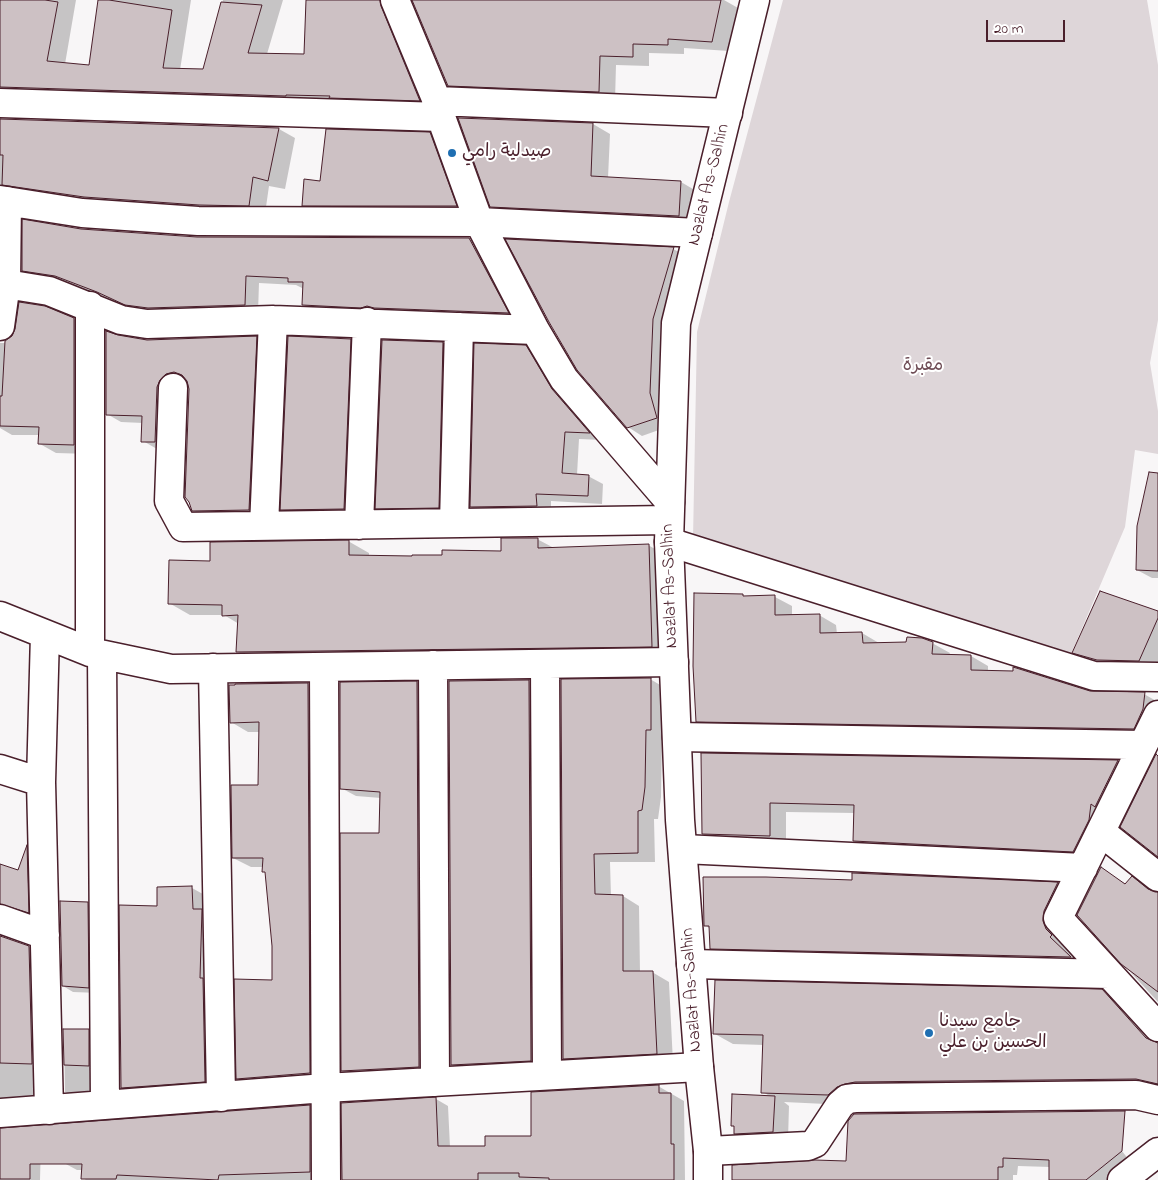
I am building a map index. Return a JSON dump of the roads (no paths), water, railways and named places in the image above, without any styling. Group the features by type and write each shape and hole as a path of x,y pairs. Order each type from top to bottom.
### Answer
{"street":[{"path":"395,0 439,109 479,222 535,330 564,379 669,521"},
{"name":"Nazlat As-Salhin","path":"708,1180 708,1150 699,1067 683,849 674,662 669,521 676,323 755,0"},
{"path":"0,103 728,114"},
{"path":"0,326 3,283 3,200 82,213 198,220 479,222 698,233"},
{"path":"3,283 49,291 121,320 147,324 273,320 367,322 535,330"},
{"path":"90,306 105,1105"},
{"path":"264,526 273,320"},
{"path":"359,525 367,322"},
{"path":"454,523 459,326"},
{"path":"173,388 169,501 183,528 669,521 1094,676 1158,677"},
{"path":"0,616 96,653 171,669 674,662"},
{"path":"45,634 41,782 50,1110"},
{"path":"545,664 547,1075"},
{"path":"433,665 435,1082"},
{"path":"324,667 326,1180"},
{"path":"213,668 221,1096"},
{"path":"677,737 1152,732 1058,918 1158,1028"},
{"path":"0,769 41,782"},
{"path":"1101,832 1158,877"},
{"path":"683,849 1083,868"},
{"path":"0,919 45,935"},
{"path":"691,964 1109,974"},
{"path":"0,1114 325,1088 699,1067"},
{"path":"708,1150 808,1146 815,1143 840,1104 847,1099 855,1098 1136,1095 1158,1100"},
{"path":"1122,1180 1158,1152"}],"place":[{"name":"صيدلية رامي","path":"452,153"},
{"name":"جامع سيدنا الحسين بن علي","path":"929,1033"}],"park label":[{"name":"مقبرة","path":"923,367"}]}
